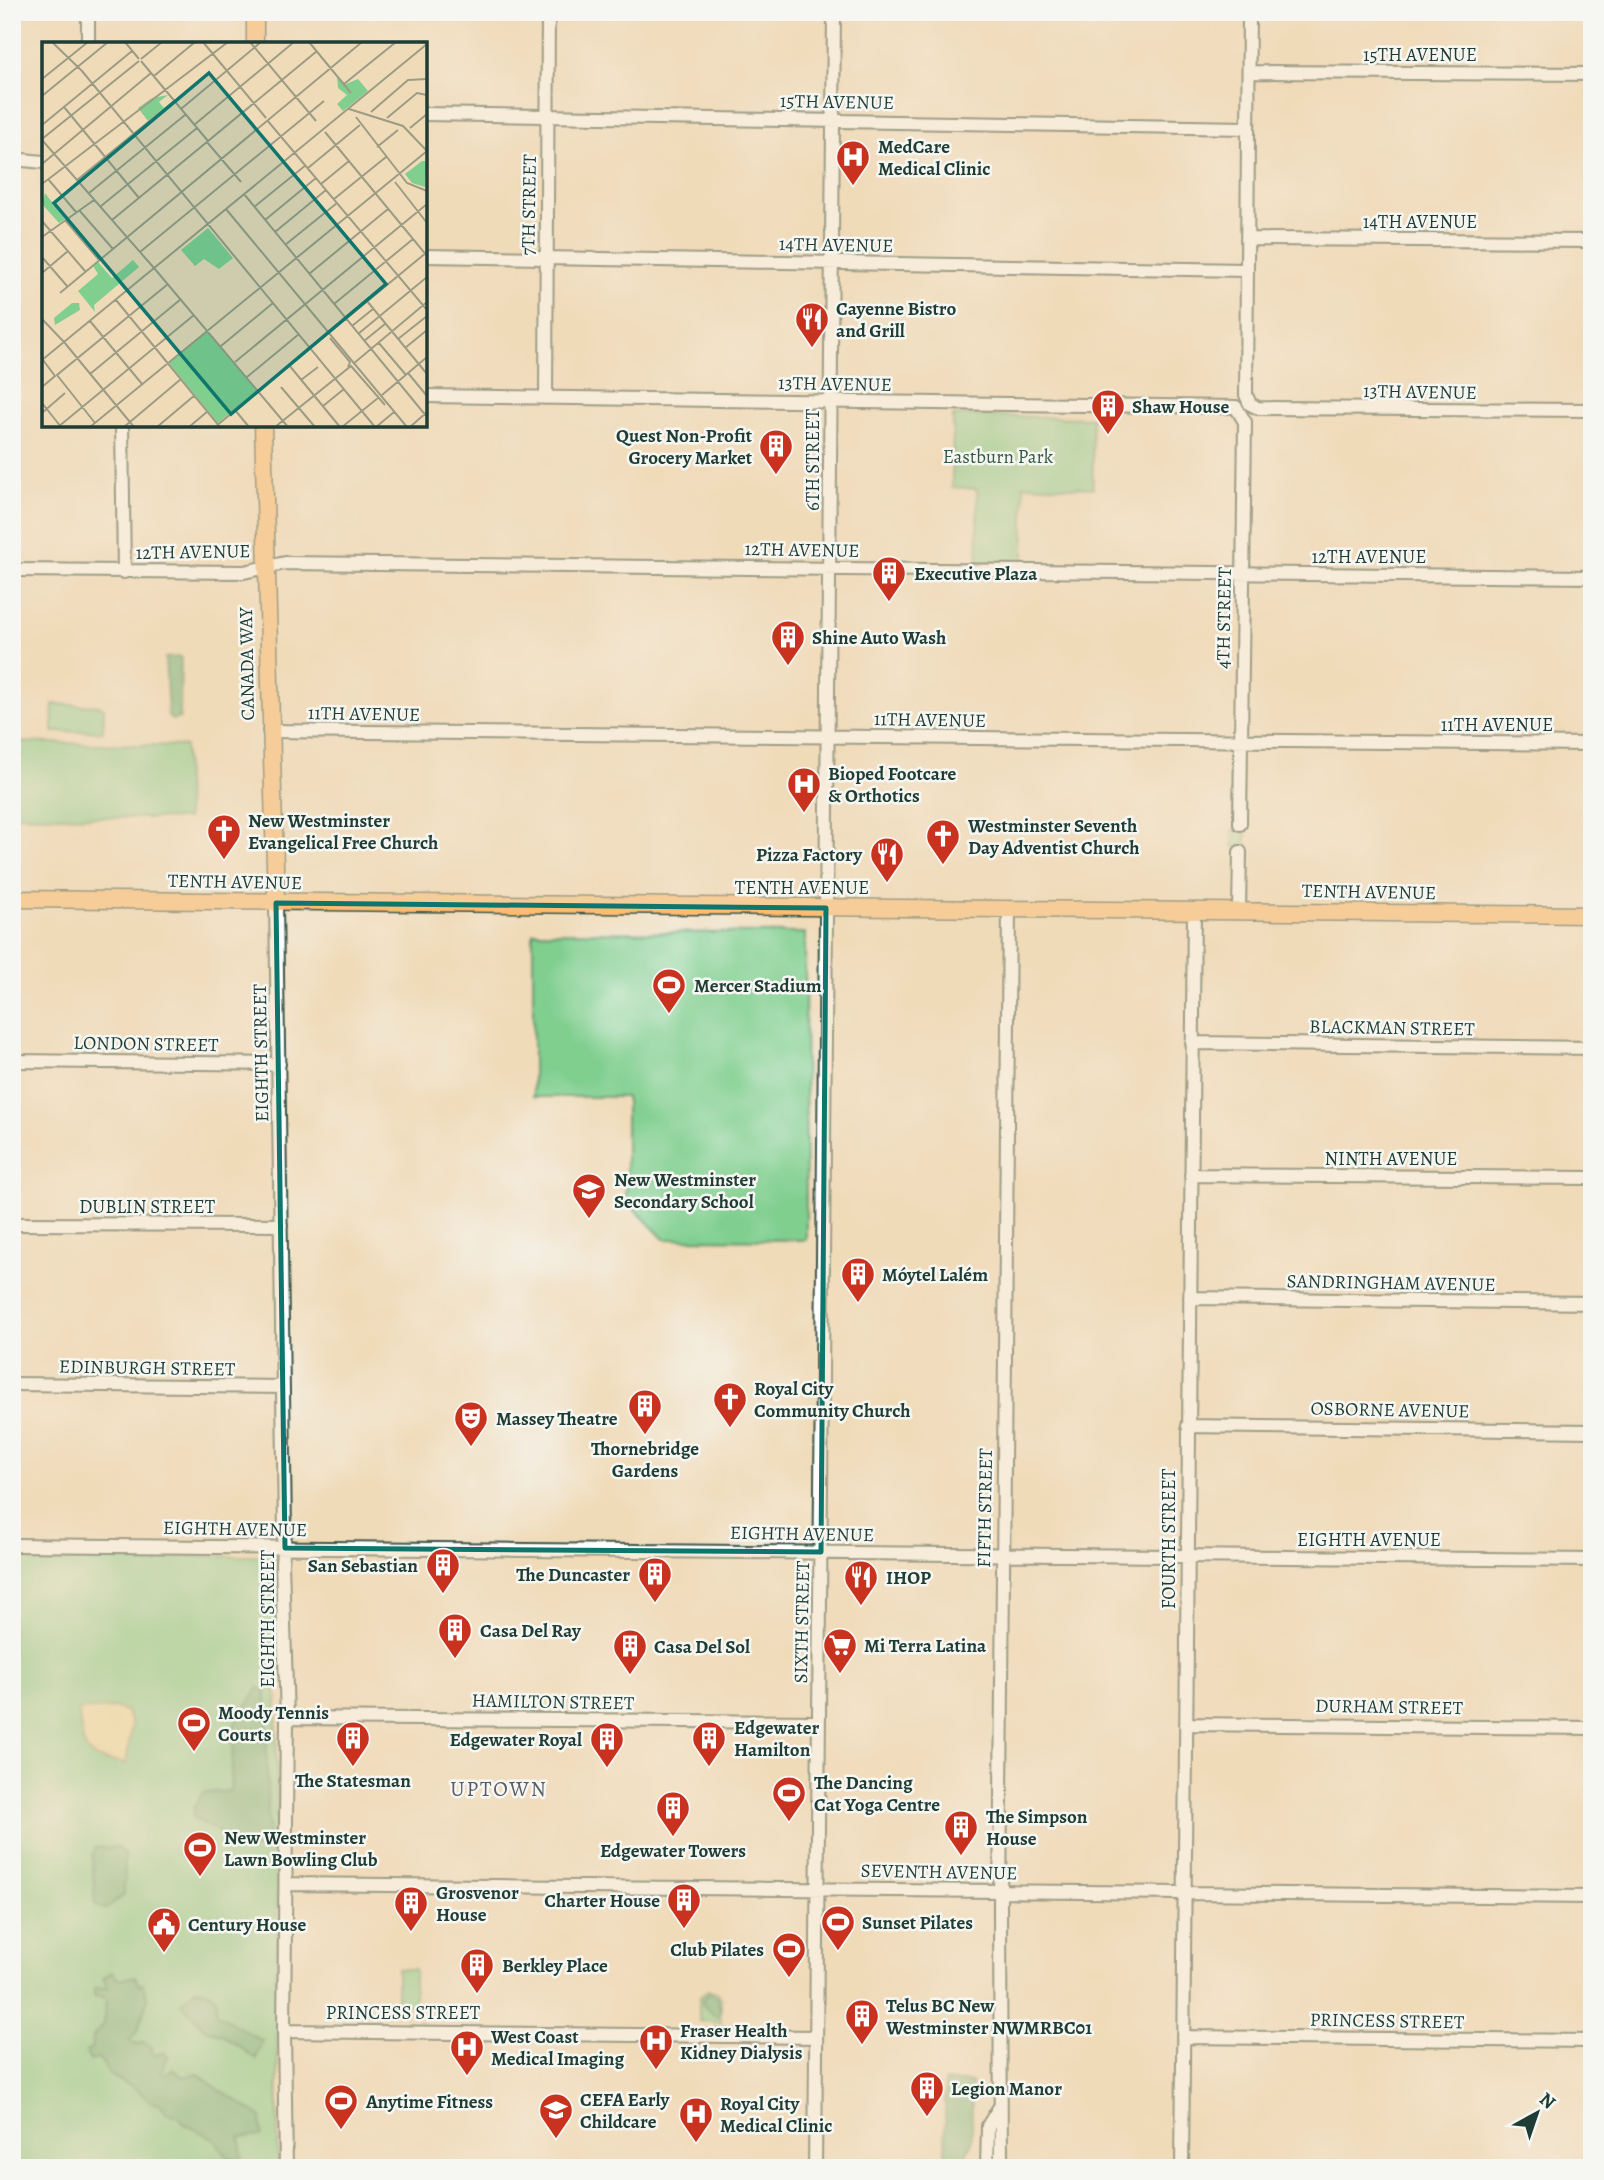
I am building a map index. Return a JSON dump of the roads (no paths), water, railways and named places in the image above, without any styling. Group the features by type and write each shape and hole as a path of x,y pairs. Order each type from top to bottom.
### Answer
{"main road":[{"path":"255,12 255,42"},
{"name":"CANADA WAY","path":"262,427 276,903"},
{"name":"TENTH AVENUE","path":"12,900 1592,915"}],"street":[{"path":"88,12 88,42"},
{"name":"7TH STREET","path":"545,398 548,12"},
{"name":"6TH STREET","path":"826,908 834,12"},
{"name":"4TH STREET","path":"1240,824 1249,12"},
{"name":"15TH AVENUE","path":"1249,72 1592,74"},
{"name":"15TH AVENUE","path":"427,114 1248,128"},
{"path":"12,159 42,162"},
{"name":"14TH AVENUE","path":"1247,239 1592,241"},
{"name":"14TH AVENUE","path":"427,256 1246,270"},
{"name":"13TH AVENUE","path":"427,396 1229,405 1246,408 1592,410"},
{"path":"122,427 124,572"},
{"name":"12TH AVENUE","path":"12,570 244,572 285,563 1592,577"},
{"name":"11TH AVENUE","path":"269,731 1592,744"},
{"path":"1239,911 1240,852"},
{"name":"EIGHTH STREET","path":"276,903 285,1548 282,1563 287,1718 284,2031 286,2168"},
{"name":"SIXTH STREET","path":"815,2168 826,908"},
{"name":"FIFTH STREET","path":"1001,2168 1003,2127 999,2108 1000,1891 1009,909"},
{"name":"FOURTH STREET","path":"1182,2168 1194,910"},
{"name":"BLACKMAN STREET","path":"1192,1043 1592,1048"},
{"name":"LONDON STREET","path":"12,1061 279,1064"},
{"name":"NINTH AVENUE","path":"1191,1175 1592,1178"},
{"name":"DUBLIN STREET","path":"12,1224 281,1225"},
{"name":"SANDRINGHAM AVENUE","path":"1190,1298 1592,1303"},
{"name":"EDINBURGH STREET","path":"12,1384 282,1387"},
{"name":"OSBORNE AVENUE","path":"1188,1426 1592,1431"},
{"name":"EIGHTH AVENUE","path":"12,1545 1592,1560"},
{"name":"HAMILTON STREET","path":"287,1718 819,1723"},
{"name":"DURHAM STREET","path":"1186,1724 1592,1728"},
{"name":"SEVENTH AVENUE","path":"286,1884 1592,1896"},
{"name":"PRINCESS STREET","path":"284,2031 816,2037"},
{"name":"PRINCESS STREET","path":"1183,2037 1592,2041"},
{"name":"FIFTH STREET","path":"987,2168 988,2126 999,2108"}],"place":[{"name":"MedCare Medical Clinic","path":"853,187"},
{"name":"Cayenne Bistro and Grill","path":"812,349"},
{"name":"Shaw House","path":"1108,436"},
{"name":"Quest Non-Profit Grocery Market","path":"776,476"},
{"name":"Executive Plaza","path":"889,603"},
{"name":"Shine Auto Wash","path":"788,667"},
{"name":"Bioped Footcare & Orthotics","path":"804,814"},
{"name":"New Westminster Evangelical Free Church","path":"224,861"},
{"name":"Westminster Seventh Day Adventist Church","path":"943,866"},
{"name":"Pizza Factory","path":"887,884"},
{"name":"Mercer Stadium","path":"669,1015"},
{"name":"New Westminster Secondary School","path":"589,1220"},
{"name":"Móytel Lalém","path":"858,1304"},
{"name":"Royal City Community Church","path":"730,1429"},
{"name":"Thornebridge Gardens","path":"645,1436"},
{"name":"Massey Theatre","path":"471,1448"},
{"name":"San Sebastian","path":"443,1595"},
{"name":"The Duncaster","path":"655,1604"},
{"name":"IHOP","path":"861,1607"},
{"name":"Casa Del Ray","path":"455,1660"},
{"name":"Mi Terra Latina","path":"840,1675"},
{"name":"Casa Del Sol","path":"630,1676"},
{"name":"Moody Tennis Courts","path":"194,1753"},
{"name":"The Statesman","path":"353,1768"},
{"name":"Edgewater Hamilton","path":"709,1768"},
{"name":"Edgewater Royal","path":"607,1769"},
{"name":"The Dancing Cat Yoga Centre","path":"789,1823"},
{"name":"Edgewater Towers","path":"673,1838"},
{"name":"The Simpson House","path":"961,1857"},
{"name":"New Westminster Lawn Bowling Club","path":"200,1878"},
{"name":"Charter House","path":"684,1930"},
{"name":"Grosvenor House","path":"411,1933"},
{"name":"Sunset Pilates","path":"838,1952"},
{"name":"Century House","path":"164,1954"},
{"name":"Club Pilates","path":"789,1979"},
{"name":"Berkley Place","path":"477,1995"},
{"name":"Telus BC New Westminster NWMRBC01","path":"862,2046"},
{"name":"Fraser Health Kidney Dialysis","path":"656,2071"},
{"name":"West Coast Medical Imaging","path":"467,2077"},
{"name":"Legion Manor","path":"927,2118"},
{"name":"Anytime Fitness","path":"341,2131"},
{"name":"CEFA Early Childcare","path":"556,2140"},
{"name":"Royal City Medical Clinic","path":"696,2144"}],"district":[{"name":"UPTOWN","path":"499,1789"}],"park label":[{"name":"Eastburn Park","path":"998,456"}]}
